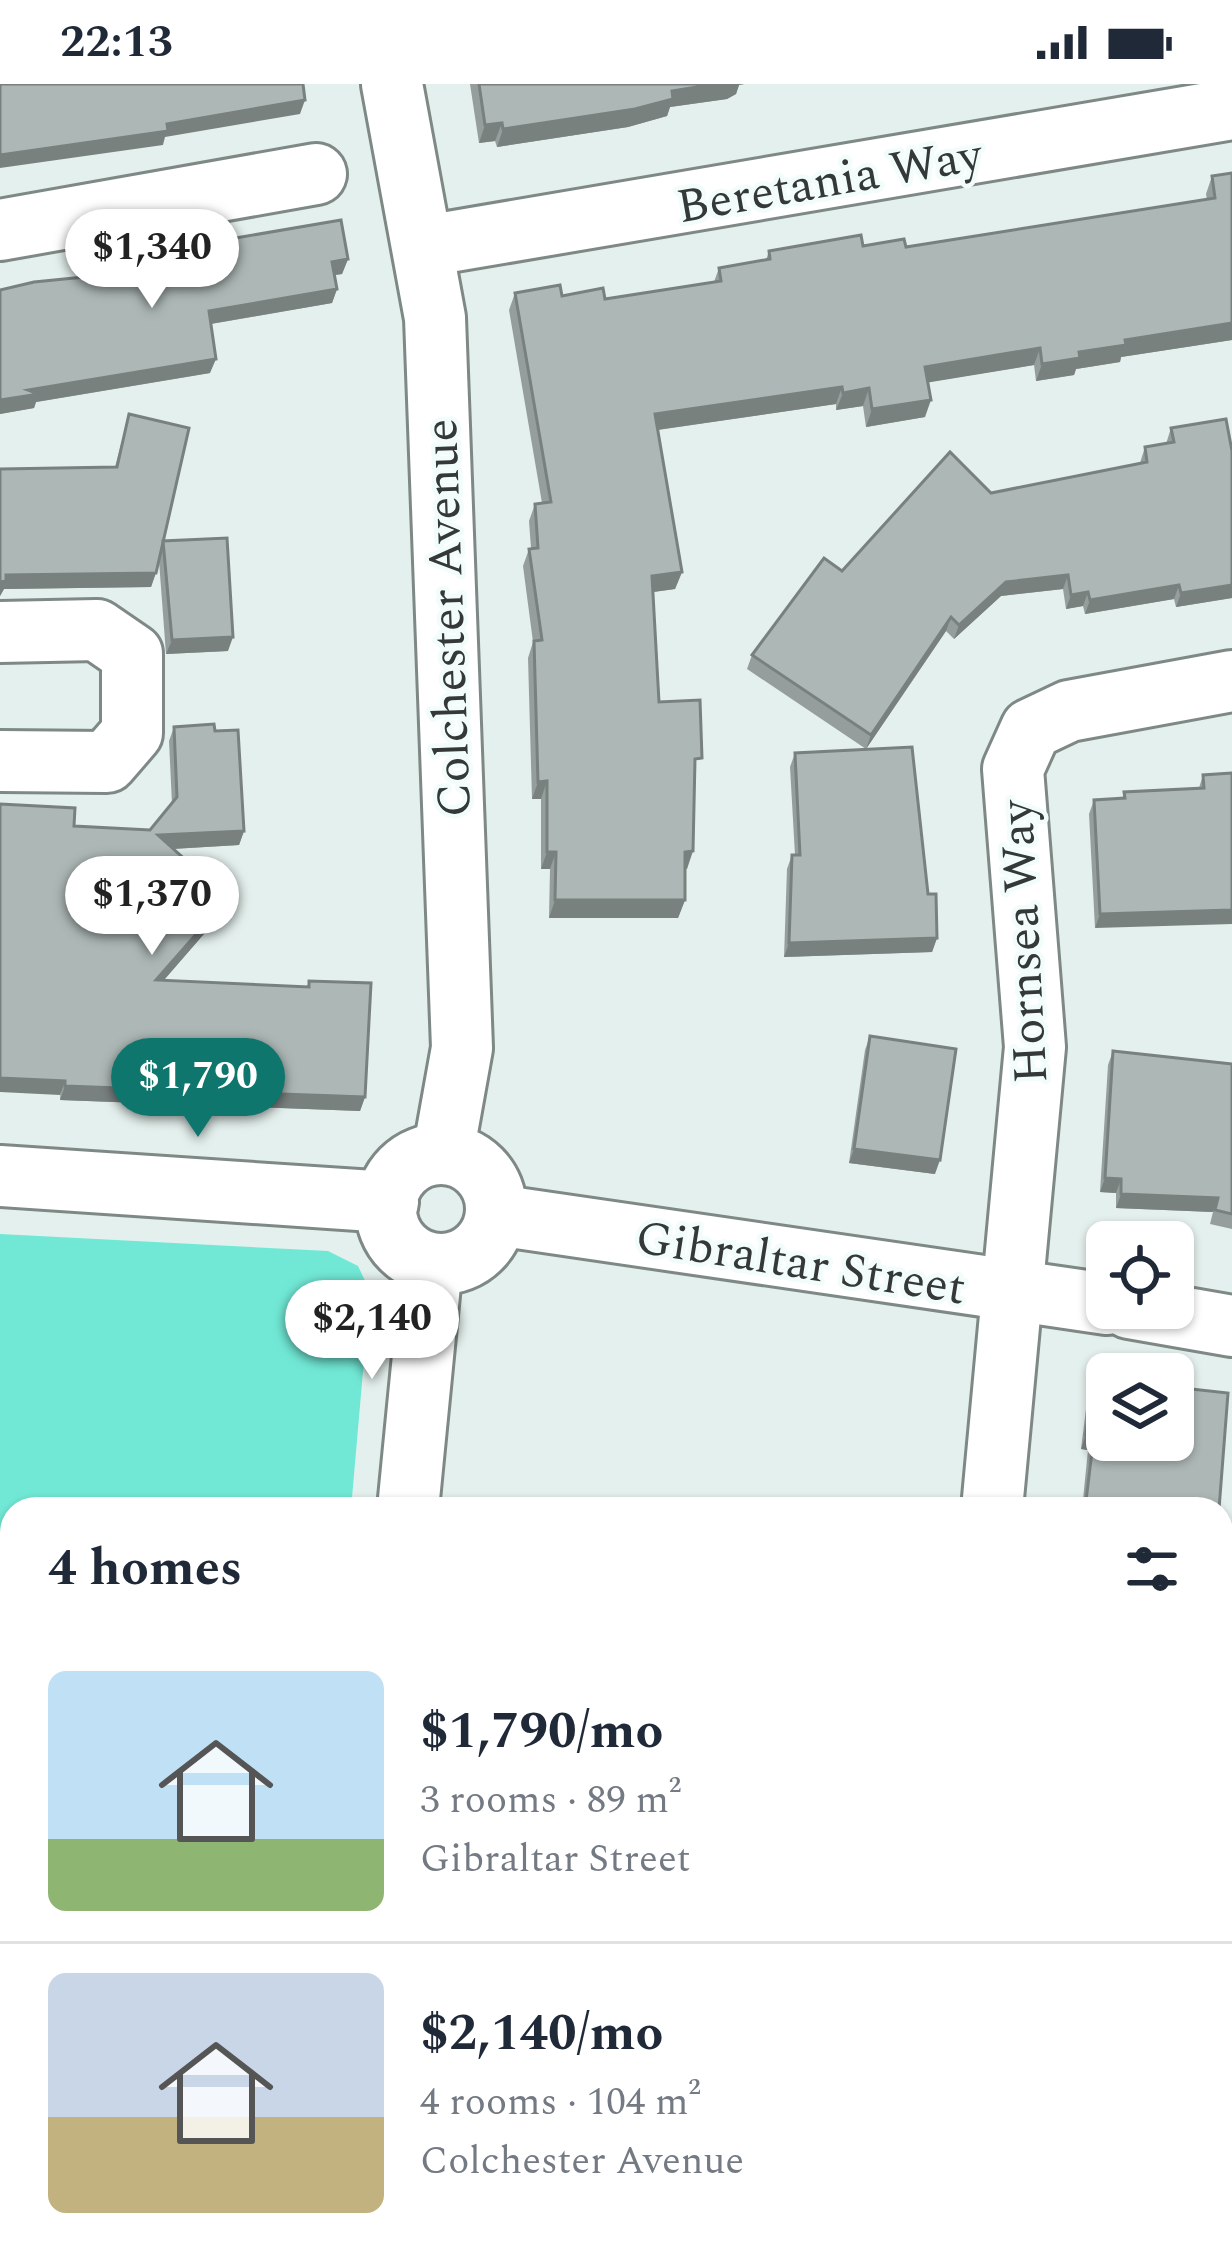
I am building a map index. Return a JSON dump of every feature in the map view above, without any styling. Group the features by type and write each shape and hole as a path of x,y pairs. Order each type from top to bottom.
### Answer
{"street":[{"name":"Colchester Avenue","path":"392,84 435,318 462,1048 443,1154"},
{"name":"Beretania Way","path":"425,246 1232,109"},
{"path":"0,230 316,174"},
{"path":"0,632 98,630 132,654 132,733 107,762 0,761"},
{"name":"Hornsea Way","path":"993,1497 1035,1047 1013,769 1031,729 1070,711 1232,681"},
{"path":"443,1154 461,1157 488,1180 496,1215 481,1247 450,1264 432,1264 400,1246 390,1231 388,1202 396,1178 409,1165 443,1154"},
{"path":"0,1176 388,1202"},
{"name":"Gibraltar Street","path":"496,1215 1086,1301"},
{"path":"409,1497 432,1264"},
{"path":"1194,1319 1232,1326"}],"green space":[{"path":"0,1234 328,1251 358,1266 370,1291 352,1497 0,1497"}],"building":[{"path":"0,84 303,84 305,100 167,124 168,131 0,155"},
{"path":"479,84 716,84 672,91 673,99 635,109 503,129 502,123 485,125"},
{"path":"1232,173 1232,323 1125,340 1126,345 1042,364 1040,348 925,367 931,400 872,409 869,388 843,393 842,387 655,414 682,572 652,576 659,702 700,700 702,758 695,759 693,851 685,852 685,900 555,900 556,852 547,852 547,781 538,782 534,641 542,640 529,549 538,548 535,504 551,502 515,293 560,285 562,296 603,288 605,299 721,281 719,268 770,259 769,251 861,235 863,246 904,239 906,247 1215,198 1212,176"},
{"path":"341,220 348,259 332,262 337,289 209,311 216,359 28,390 39,394 0,400 0,290 34,282 95,276 96,283 229,265 224,240"},
{"path":"129,414 189,428 156,573 6,575 6,581 0,582 0,469 117,467"},
{"path":"1226,419 1232,451 1232,585 1181,593 1179,585 1090,600 1088,592 1071,595 1068,575 1006,582 959,625 951,617 871,735 752,655 824,558 842,571 950,452 991,493 1147,462 1145,447 1174,442 1171,428"},
{"path":"227,538 233,637 172,640 163,541"},
{"path":"214,724 215,731 238,730 244,831 158,835 228,898 156,980 309,987 309,981 371,983 365,1097 65,1086 65,1081 0,1078 0,804 75,808 74,826 150,830 177,797 174,727"},
{"path":"912,747 928,894 936,894 937,938 789,943 792,855 800,855 795,753"},
{"path":"1232,773 1232,910 1100,914 1094,800 1125,798 1124,792 1204,788 1203,775"},
{"path":"870,1036 956,1049 940,1160 854,1149"},
{"path":"1113,1051 1232,1064 1232,1214 1215,1210 1218,1198 1121,1194 1121,1179 1105,1178"},
{"path":"1194,1389 1228,1393 1220,1497 1086,1497 1091,1461 1194,1461"}]}
